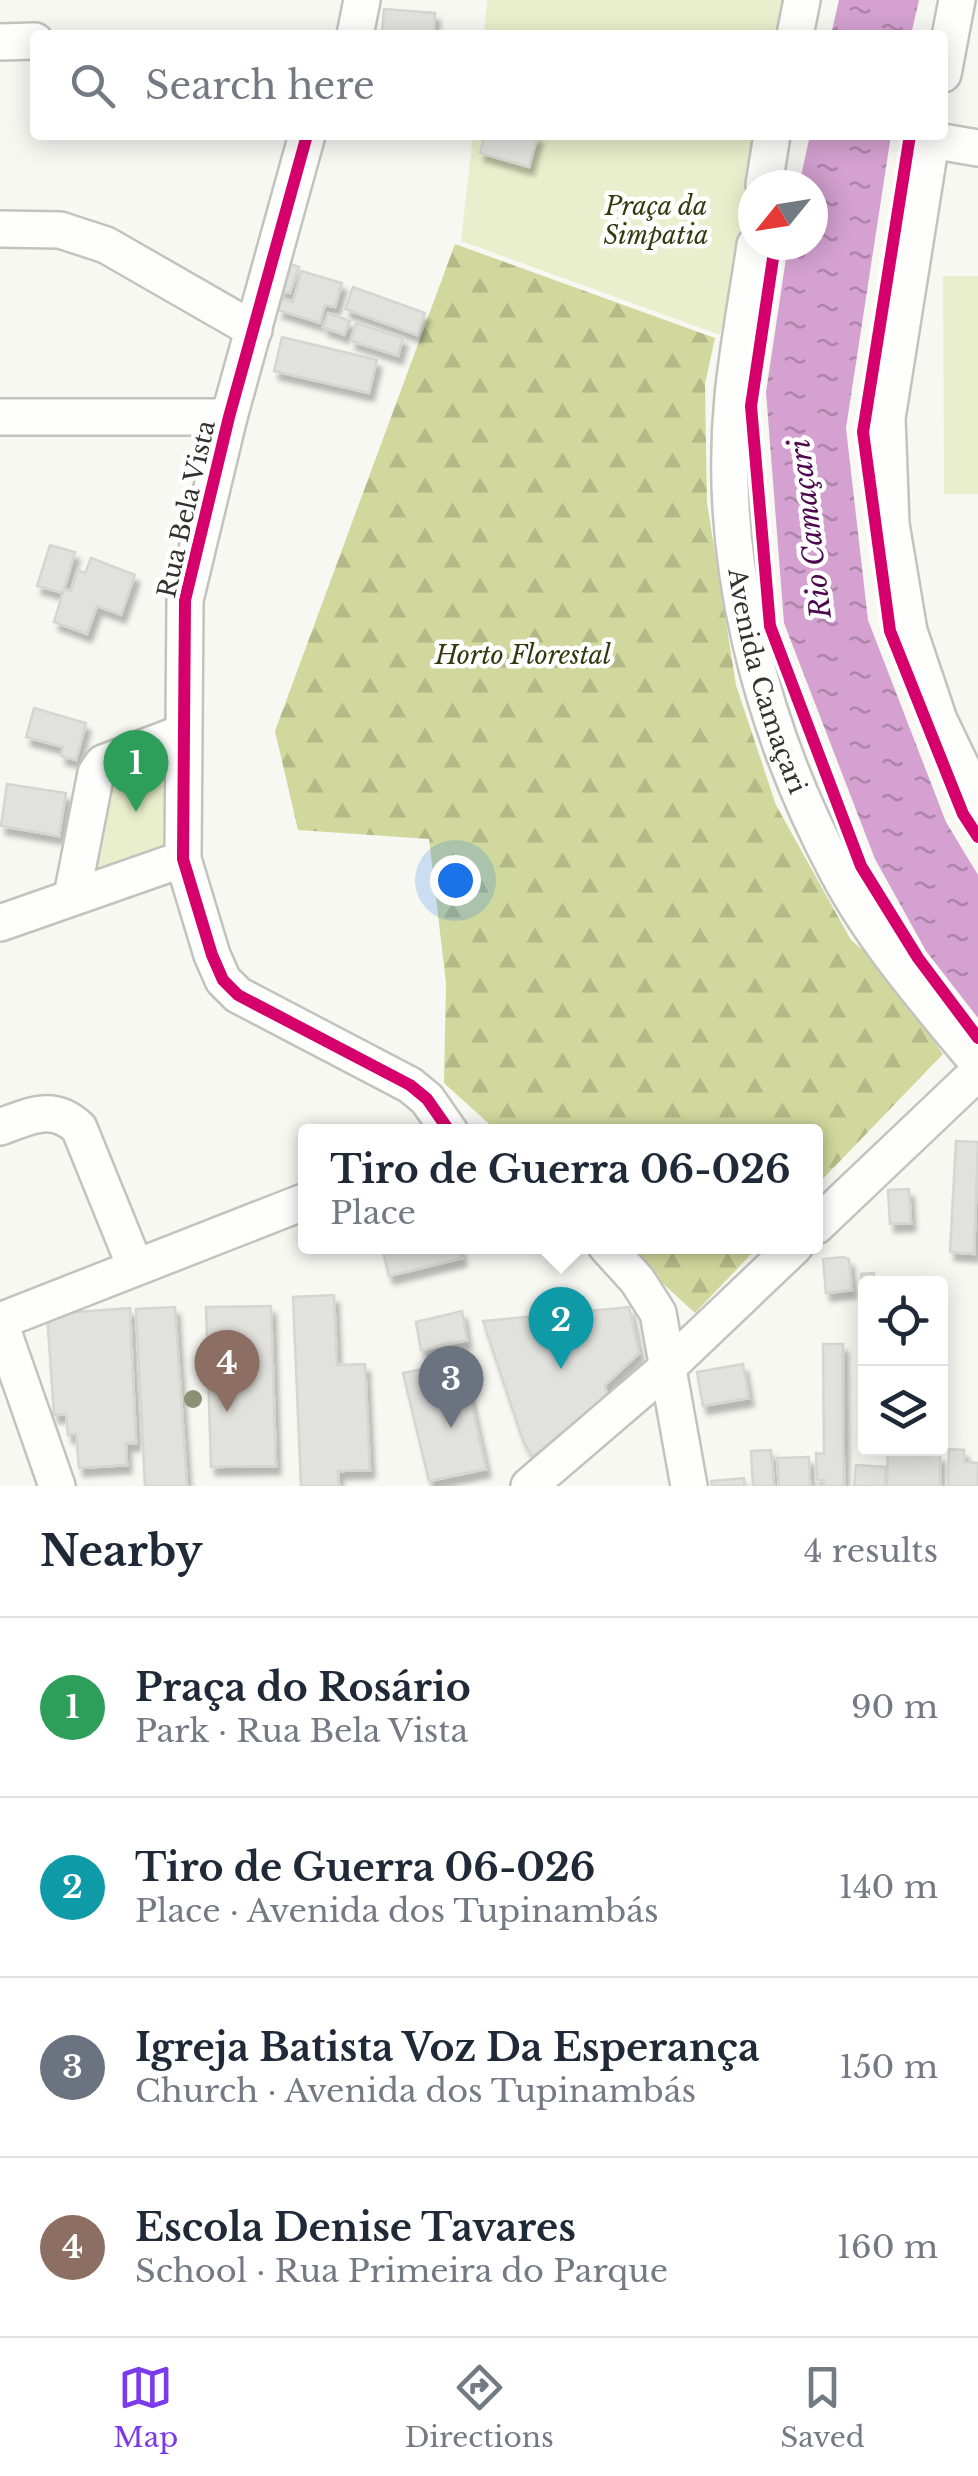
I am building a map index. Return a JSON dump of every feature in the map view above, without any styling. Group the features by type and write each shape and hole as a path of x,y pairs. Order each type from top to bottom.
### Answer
{"street":[{"path":"357,30 362,0"},
{"path":"796,30 802,0"},
{"path":"948,46 956,0"},
{"path":"0,42 30,41"},
{"name":"Rua Bela Vista","path":"306,140 229,417 186,600 183,859 212,956 231,988 410,1084 426,1098 444,1124"},
{"path":"766,170 771,140"},
{"path":"931,140 887,418 890,524 910,632 938,720 978,802"},
{"path":"944,140 978,148"},
{"path":"0,229 60,230 106,245 254,330"},
{"name":"Avenida Camaçari","path":"753,260 732,397 731,504 745,616 782,758 840,876 923,995 975,1081"},
{"path":"0,417 229,417"},
{"path":"72,896 96,773 103,762 182,733"},
{"path":"0,923 183,859"},
{"path":"823,1220 975,1081"},
{"path":"0,1127 46,1111 66,1115 79,1128 135,1266"},
{"path":"57,1486 0,1322 298,1204"},
{"path":"613,1254 637,1280 658,1313 689,1486"},
{"path":"529,1486 669,1366 786,1254"}],"green space":[{"path":"487,0 795,0 788,30 484,30"},
{"name":"Praça da Simpatia","path":"472,140 764,140 757,170 738,170 738,255 720,335 461,241"},
{"name":"Horto Florestal","path":"455,244 715,338 705,384 707,503 736,685 776,805 851,940 883,967 943,1054 823,1179 823,1124 489,1124 444,1083 446,983 429,839 298,830 275,731"},
{"path":"943,276 978,276 978,494 944,494"},
{"path":"112,772 170,773 166,850 91,876"},
{"path":"631,1254 751,1254 695,1313"}],"water":[{"path":"839,0 919,0 912,30 832,30"},
{"name":"Rio Camaçari","path":"809,140 890,140 846,428 868,620 946,822 978,875 978,1018 926,951 875,859 784,623 766,392 786,260 828,260 828,170 802,170"}],"building":[{"path":"384,9 435,13 434,30 382,30"},
{"path":"484,140 537,140 529,167 480,153"},
{"path":"287,263 299,267 290,293 279,290"},
{"path":"301,271 342,283 335,307 325,305 320,323 278,310 282,299 293,302"},
{"path":"353,287 425,313 417,335 345,309"},
{"path":"328,313 350,321 344,335 323,327"},
{"path":"356,323 403,338 398,356 351,341"},
{"path":"282,337 377,360 369,393 274,371"},
{"path":"50,545 75,552 63,593 37,586"},
{"path":"91,558 135,575 121,615 97,606 87,634 54,622 64,589 71,591 78,570 85,573"},
{"path":"34,708 86,723 76,760 61,756 63,747 26,737"},
{"path":"7,784 66,793 59,836 1,826"},
{"path":"956,1141 978,1142 974,1254 950,1252"},
{"path":"909,1189 911,1223 890,1224 888,1190"},
{"path":"384,1254 461,1254 462,1258 389,1276"},
{"path":"823,1259 849,1259 852,1290 826,1293"},
{"path":"334,1295 337,1365 365,1364 370,1470 338,1471 339,1486 301,1486 293,1297"},
{"path":"271,1306 276,1466 211,1467 206,1307"},
{"path":"175,1307 187,1486 145,1486 136,1309"},
{"path":"629,1307 639,1353 605,1385 607,1396 533,1457 523,1441 483,1321"},
{"path":"130,1308 136,1443 126,1443 127,1465 79,1468 76,1434 68,1435 66,1414 54,1415 47,1314"},
{"path":"462,1311 467,1340 421,1350 416,1322"},
{"path":"823,1344 843,1344 844,1486 824,1486 824,1480 817,1480 816,1453 824,1454"},
{"path":"462,1361 486,1469 429,1481 403,1373"},
{"path":"743,1364 749,1398 703,1406 697,1372"},
{"path":"949,1449 964,1450 964,1462 978,1463 978,1486 948,1486"},
{"path":"771,1450 774,1486 753,1486 751,1451"},
{"path":"888,1456 940,1456 940,1486 887,1486"},
{"path":"809,1457 810,1486 779,1486 777,1458"},
{"path":"856,1465 886,1467 885,1486 854,1486"},
{"path":"744,1478 745,1486 712,1486 711,1481"}],"cycle path":[{"path":"306,140 229,417 185,600 183,859 223,980 238,995 410,1085 427,1099 444,1124"},
{"path":"909,140 863,432 890,631 963,814 978,837"},
{"path":"773,260 751,406 770,626 861,866 918,958 978,1038"}],"place":[{"name":"Praça do Rosário","path":"136,812"},
{"name":"Tiro de Guerra 06-026","path":"561,1369"},
{"name":"Escola Denise Tavares","path":"227,1412"},
{"name":"Igreja Batista Voz Da Esperança","path":"451,1428"}]}
